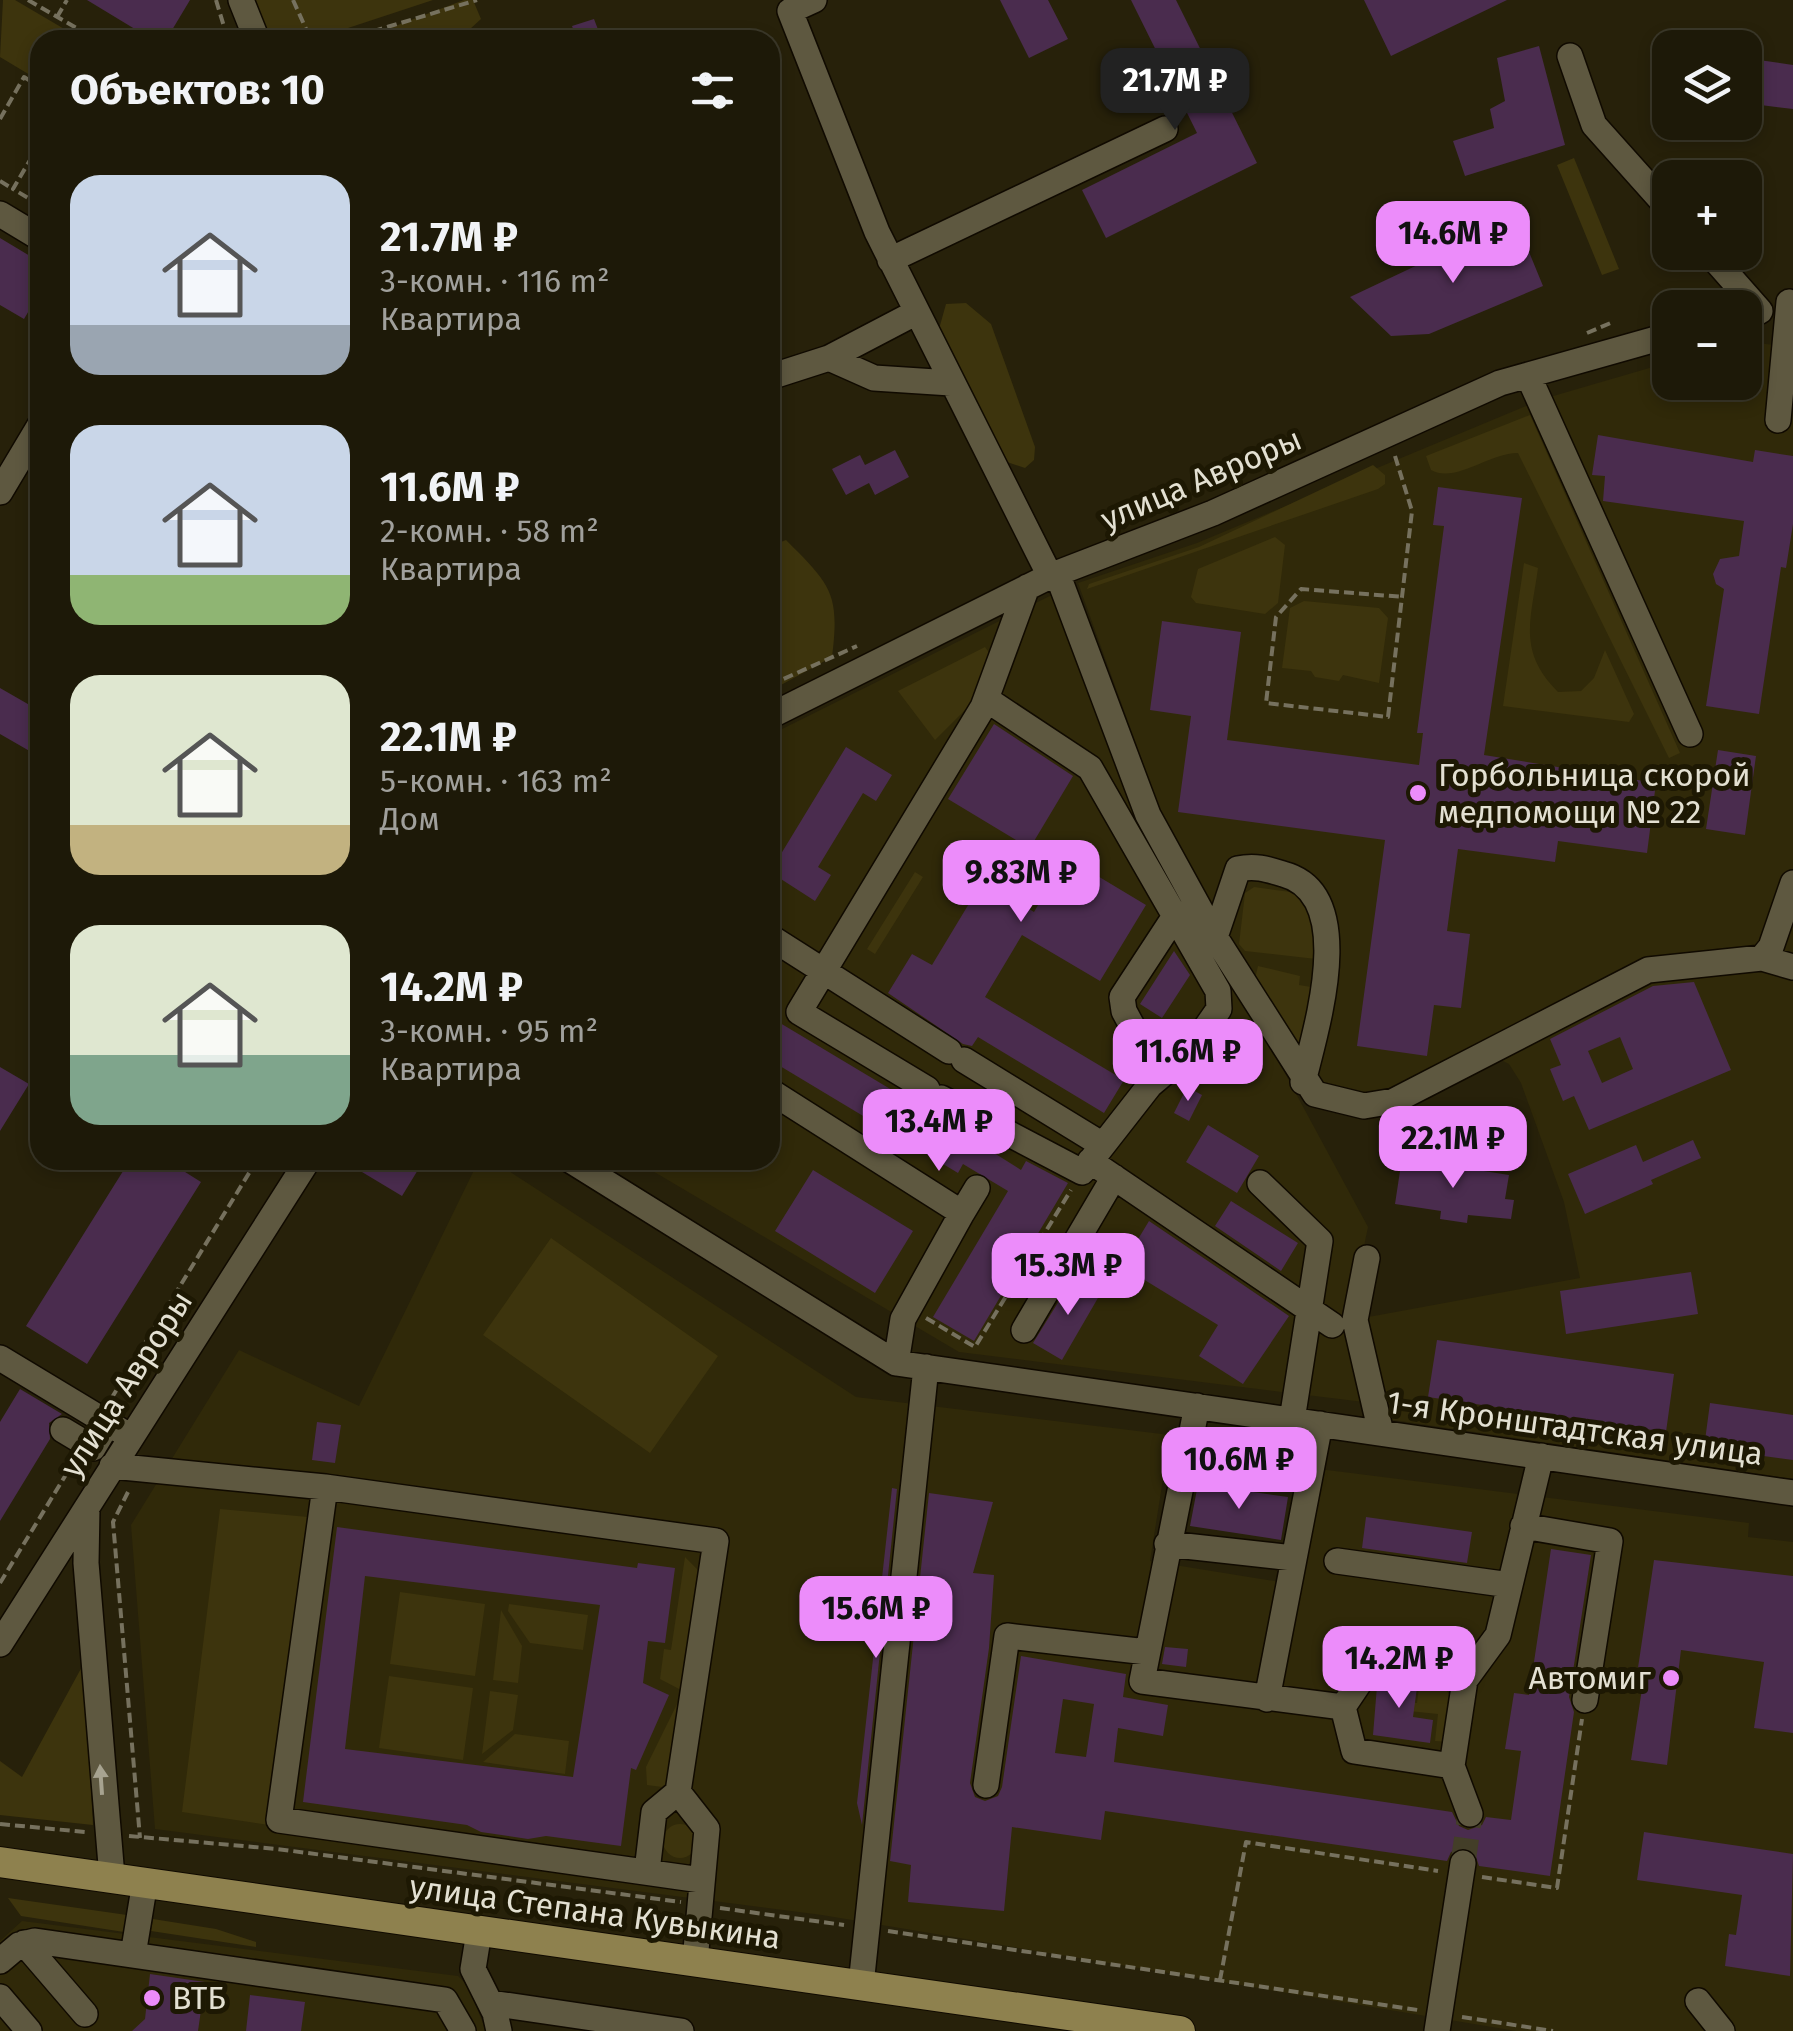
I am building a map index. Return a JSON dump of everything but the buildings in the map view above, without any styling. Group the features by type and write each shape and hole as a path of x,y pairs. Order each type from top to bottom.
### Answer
{"main road":[{"name":"улица Степана Кувыкина","path":"0,1862 861,1985 1050,2022 1180,2031"}],"street":[{"path":"241,0 253,30"},
{"path":"814,0 781,6 890,260 1044,579 1148,815 1215,938 1303,1082 1315,1094 1336,1103 1364,1106 1394,1101 1648,970 1762,958 1793,967"},
{"path":"1570,56 1594,125 1652,190"},
{"path":"890,260 1165,129"},
{"path":"0,214 30,232"},
{"path":"1762,310 1791,302 1778,420"},
{"path":"780,374 829,358 915,313"},
{"name":"улица Авроры","path":"780,711 1044,579 1213,513 1500,383 1652,341"},
{"path":"829,358 874,378 951,383"},
{"path":"1528,375 1690,734"},
{"path":"0,492 30,442"},
{"path":"1044,579 986,699 799,1012 934,1093 1091,1159"},
{"path":"986,699 1090,768 1218,990 1219,1009 1189,1052 1159,1076 1091,1159"},
{"path":"1215,938 1238,869 1257,866 1299,878 1323,905 1326,920 1322,998 1303,1082"},
{"path":"1762,958 1770,947 1793,883"},
{"path":"1159,1076 1124,1012 1122,998 1177,913"},
{"path":"780,943 957,1056 1114,1178 1332,1324"},
{"path":"780,1097 962,1213"},
{"name":"улица Авроры","path":"0,1644 302,1170"},
{"name":"1-я Кронштадтская улица","path":"586,1170 896,1362 1793,1493"},
{"path":"1024,1330 1114,1178"},
{"path":"1260,1182 1320,1241 1292,1420"},
{"path":"896,1362 910,1308 977,1188"},
{"path":"1367,1258 1355,1320 1381,1433"},
{"path":"0,1358 132,1437"},
{"path":"861,1985 926,1367"},
{"path":"1196,1406 1142,1681 1343,1707"},
{"path":"74,1436 93,1448 104,1421"},
{"path":"1268,1699 1320,1424"},
{"path":"1470,1814 1452,1766 1469,1671 1498,1635 1541,1456"},
{"path":"112,1466 325,1487 716,1541 678,1792 654,1812 647,1871"},
{"path":"325,1487 279,1820 647,1871 700,1892"},
{"path":"87,1506 86,1563 105,1833 112,1877"},
{"path":"1523,1526 1610,1541 1585,1700"},
{"path":"1168,1544 1292,1558"},
{"path":"1337,1561 1510,1585"},
{"path":"986,1785 1007,1636 1147,1652"},
{"path":"1452,1766 1354,1751 1343,1707 1376,1658 1469,1671"},
{"path":"678,1792 707,1829 695,1961"},
{"path":"1438,2022 1462,1869"},
{"path":"134,1955 145,1882"},
{"path":"445,2000 472,1969 479,1932"},
{"path":"24,1943 85,2014"},
{"path":"0,1961 24,1943 445,2000"},
{"path":"472,1969 491,2003 499,2031"},
{"path":"0,1997 29,2031"},
{"path":"445,2000 463,2031"},
{"path":"1698,2001 1722,2031"},
{"path":"491,2003 681,2031"}],"path":[{"path":"28,0 80,30"},
{"path":"57,17 67,0"},
{"path":"216,0 225,30"},
{"path":"294,0 307,30"},
{"path":"377,30 477,0"},
{"path":"0,118 24,77 30,81"},
{"path":"13,190 30,160"},
{"path":"0,181 30,199"},
{"path":"1393,452 1412,510 1404,597 1388,717 1266,703 1276,617 1301,588 1404,597"},
{"path":"910,1308 976,1347 1091,1159"},
{"path":"104,1421 251,1170"},
{"path":"0,1583 74,1436"},
{"path":"1220,1980 1246,1842 1462,1869 1557,1888 1585,1700"},
{"path":"0,1824 700,1892 868,1928 1220,1980 1438,2022 1553,2031"}],"shaded area":[{"path":"3,0 15,0 66,30 30,30 30,75 0,57"},
{"path":"252,0 433,0 346,30 264,30"},
{"path":"464,0 473,0 481,19 469,30 384,30"},
{"path":"1574,158 1619,269 1602,275 1557,165"},
{"path":"966,303 991,324 1035,447 1034,460 1025,468 1007,462 939,329 946,304"},
{"path":"1762,343 1793,348 1793,1479 1387,1419 1363,1318 1580,1278 1564,1202 1521,1083 1509,1064 1481,1050 1394,1095 1341,1099 1317,1089 1215,920 1161,813 1078,583 1197,543 1543,399 1652,367 1652,400 1762,400"},
{"path":"1530,415 1680,753 1669,758 1518,453 1462,471 1431,470 1426,456"},
{"path":"1373,465 1385,475 1385,484 1378,489 1087,589 1089,584 1199,547"},
{"path":"1275,537 1285,545 1278,603 1265,614 1196,603 1191,597 1198,569"},
{"path":"786,540 822,580 829,591 835,618 832,657 780,686 780,542"},
{"path":"1524,563 1538,568 1530,634 1545,677 1558,692 1581,691 1594,678 1605,650 1634,714 1629,722 1503,706"},
{"path":"1066,588 1153,829 1368,1227 1350,1314 1372,1403 959,1352 651,1170 780,1170 780,730"},
{"path":"1304,601 1379,608 1388,618 1379,683 1343,675 1339,681 1315,677 1311,671 1282,668 1290,608"},
{"path":"985,647 990,654 977,698 935,740 898,691"},
{"path":"915,872 923,877 875,954 867,949"},
{"path":"1254,887 1298,893 1320,923 1316,959 1245,951 1239,944 1245,893"},
{"path":"1258,966 1300,976 1299,985 1311,987 1305,1046 1298,1048 1255,979"},
{"path":"474,1170 507,1170 856,1397 1170,1435 1150,1561 1299,1585 1319,1469 1749,1523 1748,1537 1793,1542 1793,2031 1516,2031 822,1915 155,1829 131,1525 239,1350 359,1406"},
{"path":"551,1238 718,1356 650,1453 483,1335"},
{"path":"220,1509 308,1517 312,1525 269,1825 182,1812"},
{"path":"685,1557 700,1572 681,1690 660,1679 664,1649 671,1650"},
{"path":"400,1592 485,1604 475,1676 390,1664"},
{"path":"509,1604 588,1615 583,1650 530,1643 508,1611"},
{"path":"501,1610 522,1646 518,1683 493,1680"},
{"path":"84,1663 93,1825 0,1815 0,1761 22,1777"},
{"path":"389,1676 473,1688 463,1760 379,1748"},
{"path":"1420,1678 1441,1683 1454,1701 1449,1742 1435,1741 1438,1714 1379,1708 1380,1699 1417,1703"},
{"path":"490,1691 518,1695 513,1730 482,1754"},
{"path":"681,1696 669,1781 662,1787 647,1785 646,1767"},
{"path":"515,1734 569,1741 565,1774 483,1762"},
{"path":"680,1824 692,1829 697,1841 692,1853 680,1858 668,1853 663,1841 668,1829"},
{"path":"8,1898 127,1915 124,1932 21,1916"},
{"path":"153,1919 216,1929 256,1942 256,1947 151,1931"},
{"path":"22,1921 458,1976 468,1986 486,2031 0,2031 0,1941"}],"tunnel":[{"path":"1463,1863 1470,1814"}],"place":[{"name":"Горбольница скорой медпомощи № 22","path":"1418,793"},
{"name":"Автомиг","path":"1671,1678"},
{"name":"ВТБ","path":"152,1998"}]}
